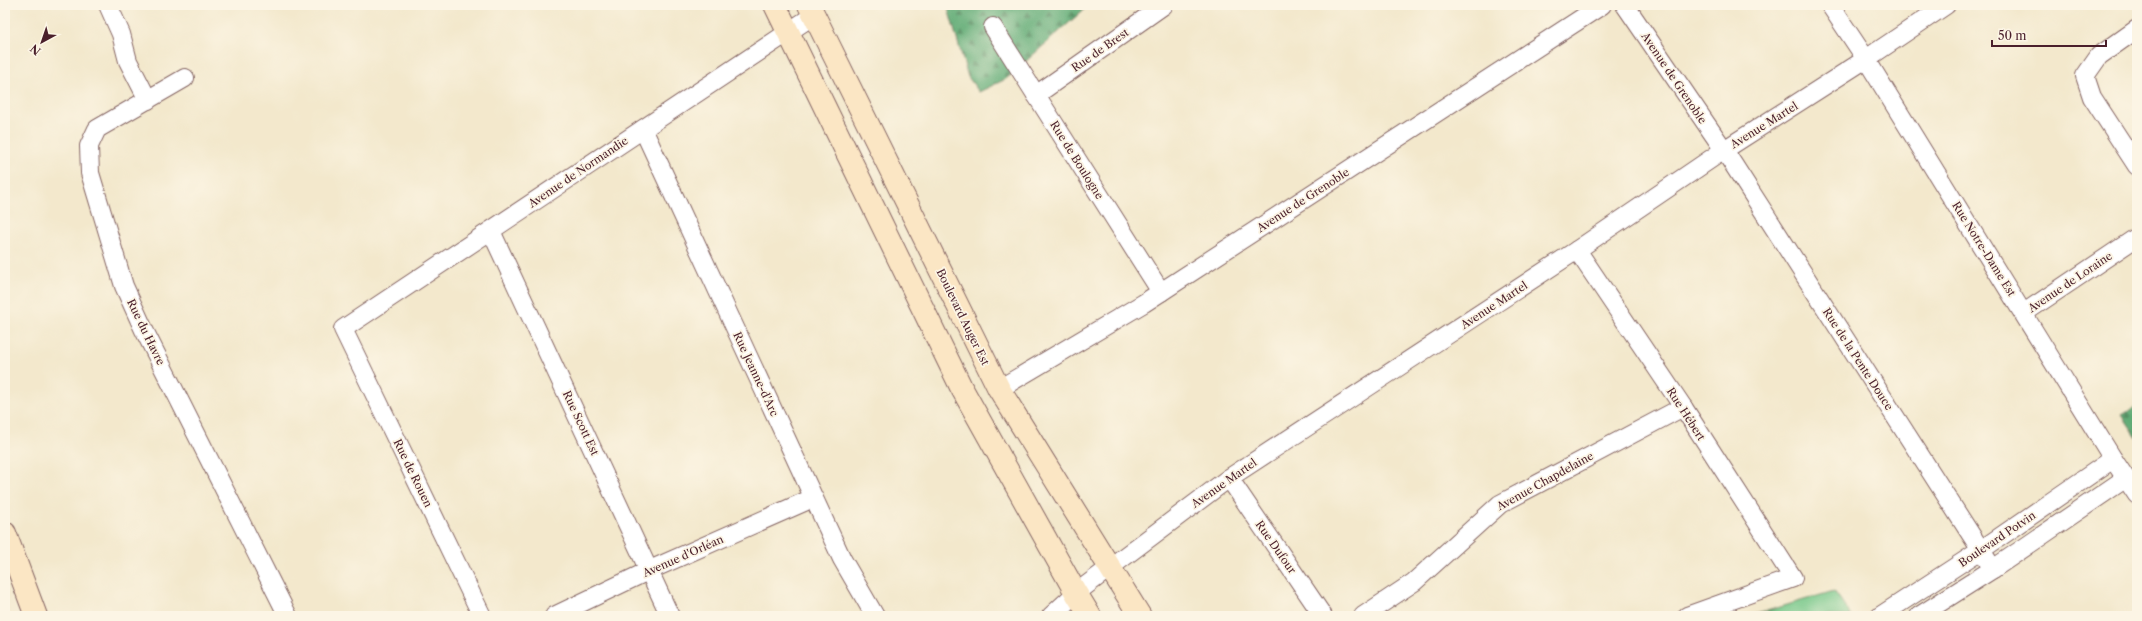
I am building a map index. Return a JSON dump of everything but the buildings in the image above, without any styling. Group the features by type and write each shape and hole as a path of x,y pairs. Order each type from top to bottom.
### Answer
{"main road":[{"path":"775,5 961,387 1090,616"},
{"name":"Boulevard Auger Est","path":"811,10 999,388 1140,616"},
{"path":"5,533 36,616"}],"street":[{"path":"108,5 121,34 128,61 148,100"},
{"name":"Rue de Brest","path":"1036,96 1164,5"},
{"name":"Avenue de Grenoble","path":"999,388 1161,292 1602,5"},
{"name":"Avenue de Grenoble","path":"1625,5 1724,150"},
{"name":"Rue Notre-Dame Est","path":"1830,5 1866,59 2113,459 2137,495"},
{"name":"Avenue Martel","path":"1052,616 1076,593 1229,478 1577,250 1724,150 1866,59 1946,5"},
{"name":"Avenue de Normandie","path":"343,329 788,32 811,10"},
{"name":"Rue de Boulogne","path":"993,27 1161,292"},
{"path":"2137,29 2099,56 2085,76 2092,97 2137,166"},
{"name":"Rue du Havre","path":"185,78 97,129 88,146 90,173 124,286 144,330 288,616"},
{"name":"Rue Jeanne-d'Arc","path":"642,129 842,559 875,616"},
{"name":"Rue de la Pente Douce","path":"1724,150 1993,569"},
{"name":"Rue Scott Est","path":"491,231 650,570 670,616"},
{"name":"Avenue de Loraine","path":"2024,313 2137,238"},
{"name":"Rue Hébert","path":"1577,250 1683,407 1793,578 1687,616"},
{"name":"Rue de Rouen","path":"343,329 482,616"},
{"name":"Avenue Chapdelaine","path":"1363,616 1414,582 1500,504 1683,407"},
{"name":"Boulevard Potvin","path":"1880,616 1981,550 2113,459"},
{"name":"Rue Dufour","path":"1229,478 1323,616"},
{"name":"Boulevard Potvin","path":"1919,616 1993,569 2126,478"},
{"name":"Avenue d'Orléan","path":"554,616 650,570 814,498"}],"green space":[{"path":"947,5 1089,5 1006,79 979,92 968,77"},
{"path":"2137,406 2137,437 2122,415"},
{"path":"1834,591 1852,616 1750,616"}]}
